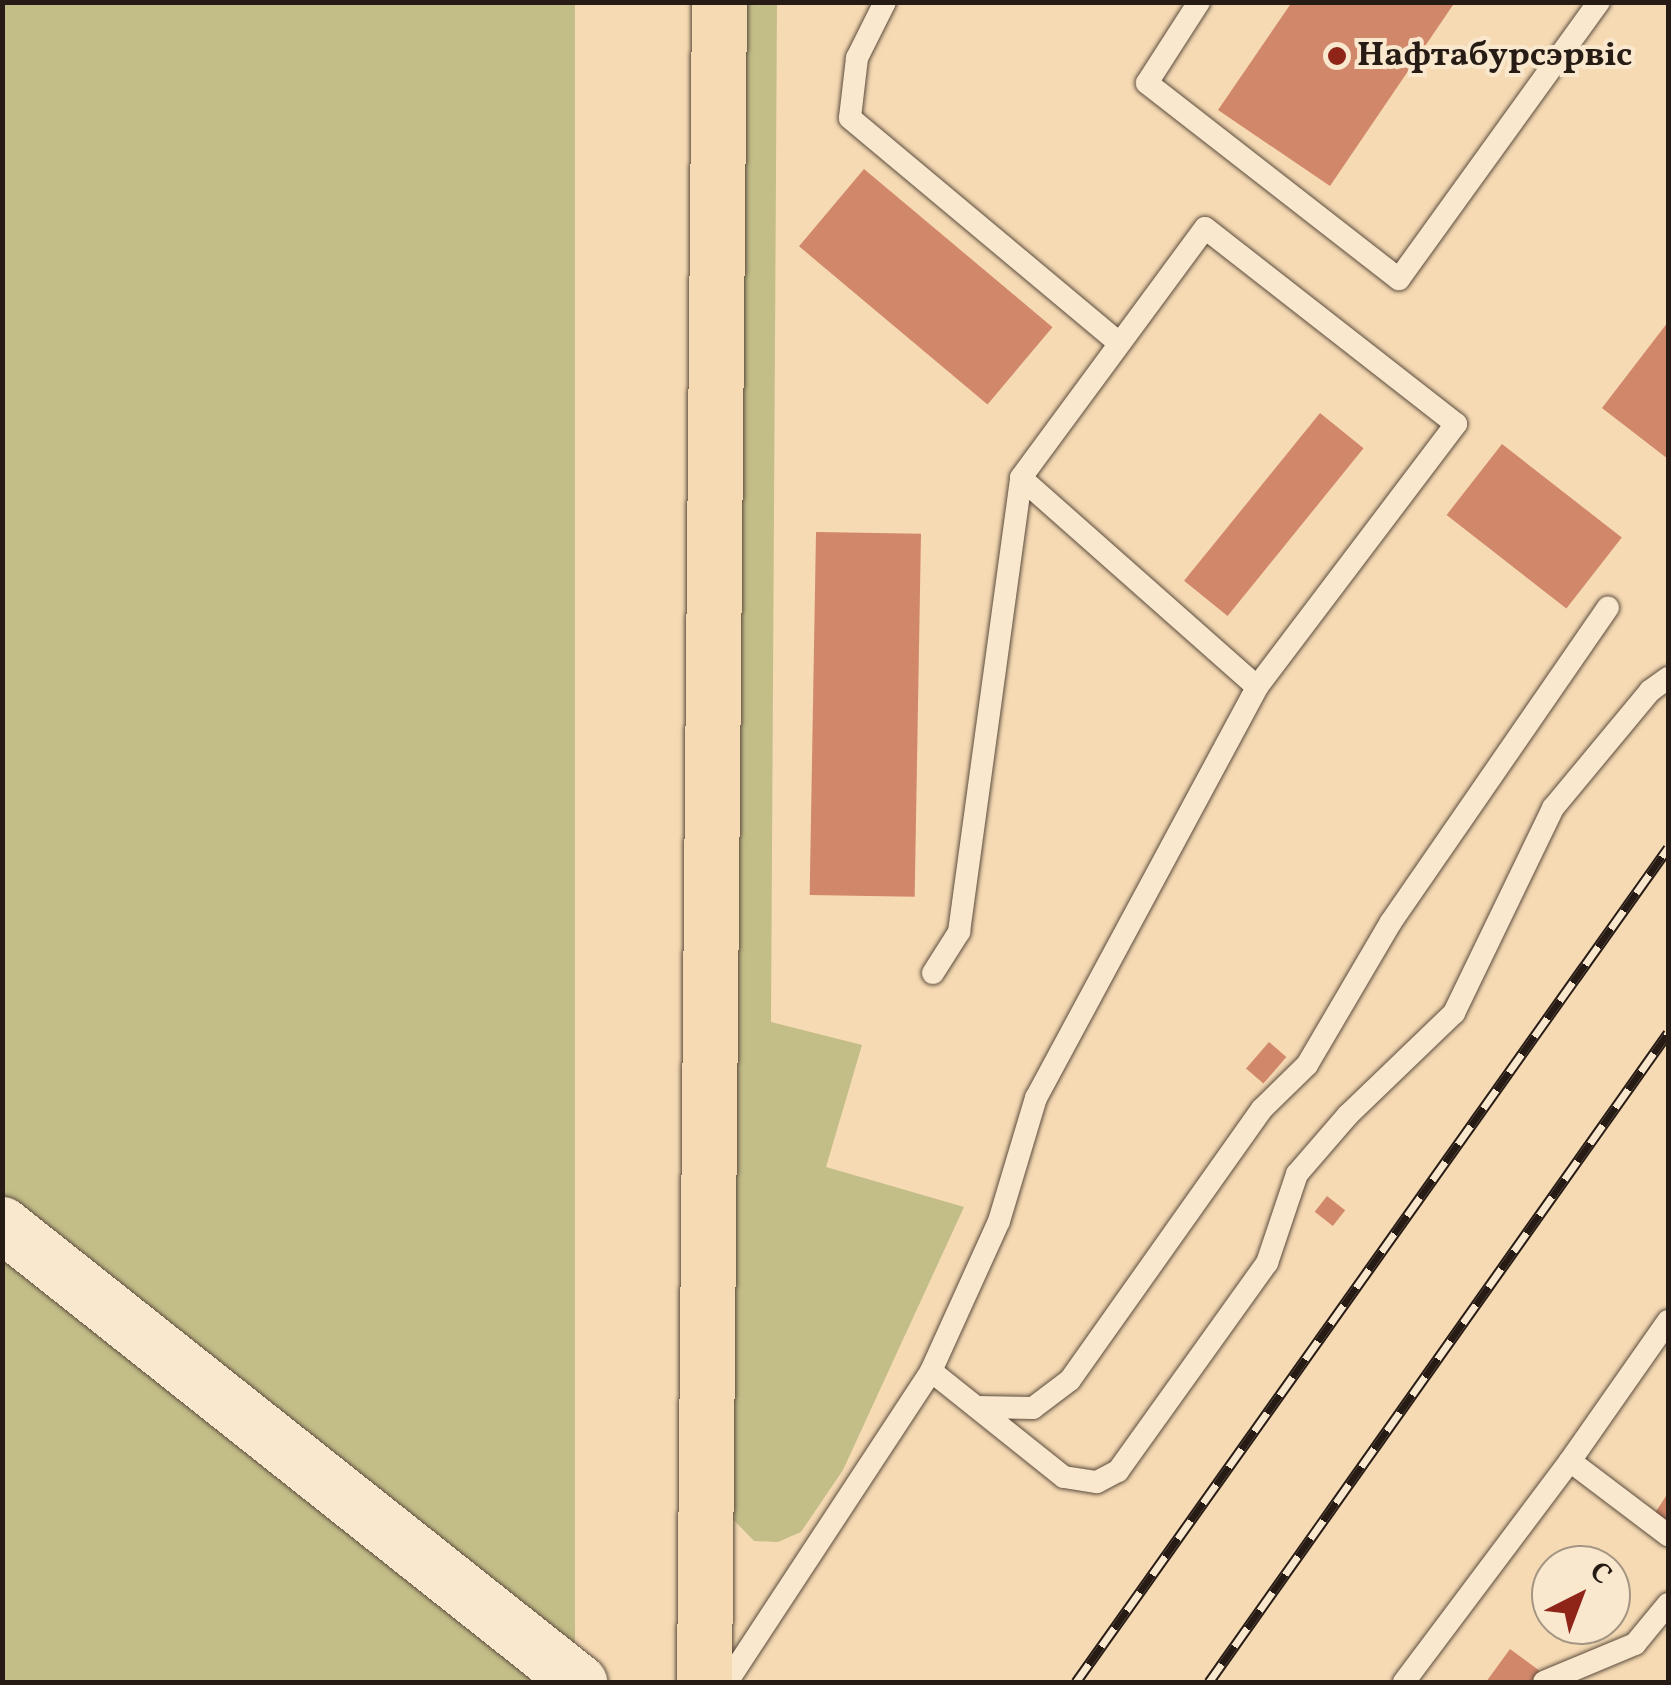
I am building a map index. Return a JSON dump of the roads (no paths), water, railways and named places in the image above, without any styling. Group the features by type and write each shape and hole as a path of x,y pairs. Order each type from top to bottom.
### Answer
{"main road":[{"path":"704,1682 719,2"}],"street":[{"path":"2,1224 579,1682"}],"lane":[{"path":"885,2 856,58 850,118 1119,342"},
{"path":"1199,2 1146,83 1399,278 1599,2"},
{"path":"727,1682 930,1370 999,1221 1036,1098 1258,687 1456,424 1205,228 1021,478 958,932 934,973"},
{"path":"1021,478 1258,687"},
{"path":"977,1407 1032,1408 1070,1380 1262,1108 1307,1066 1392,922 1608,608"},
{"path":"930,1370 1064,1477 1097,1482 1118,1471 1267,1263 1297,1174 1454,1013 1553,808 1650,690 1668,678"},
{"path":"1404,1682 1570,1461 1668,1322"},
{"path":"1570,1461 1668,1535"},
{"path":"1544,1682 1635,1644 1668,1604"}],"railway":[{"path":"1076,1682 1668,848"},
{"path":"1209,1682 1668,1033"}],"place":[{"name":"Нафтабурсэрвіс","path":"1337,56"}]}
